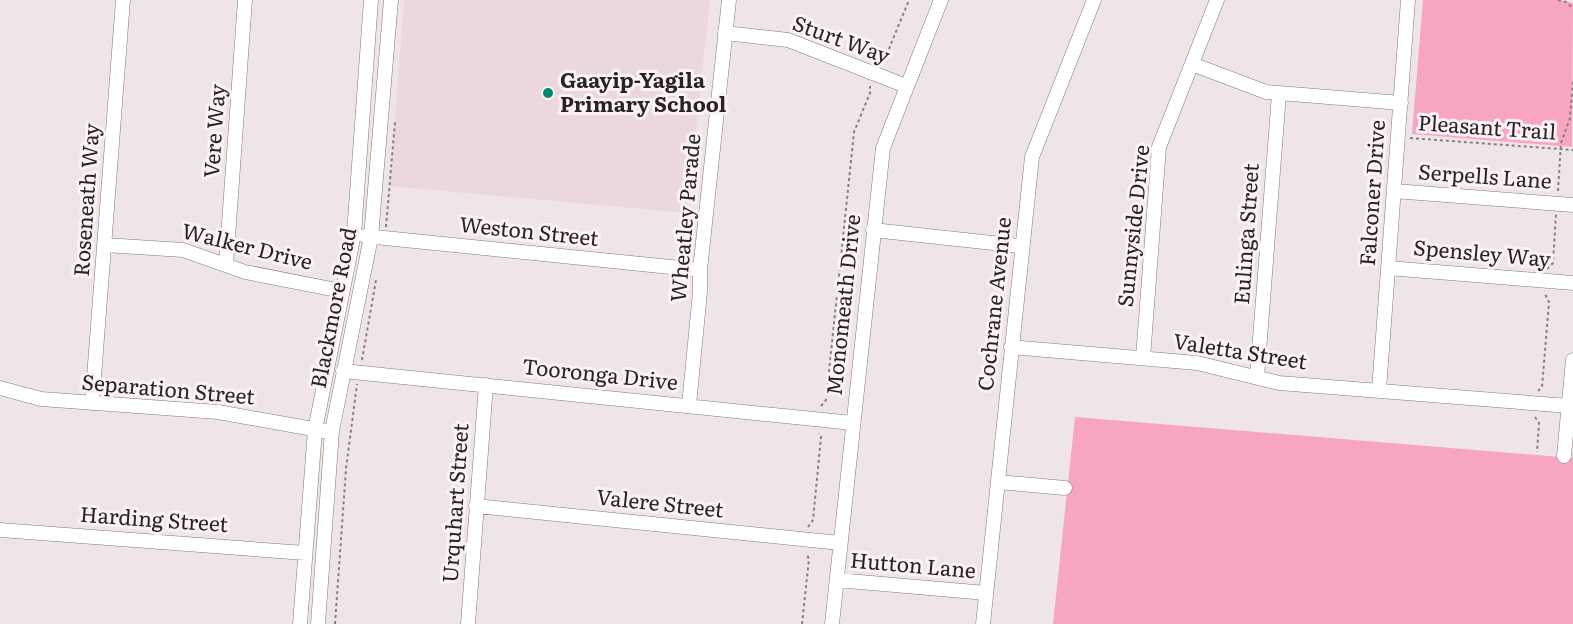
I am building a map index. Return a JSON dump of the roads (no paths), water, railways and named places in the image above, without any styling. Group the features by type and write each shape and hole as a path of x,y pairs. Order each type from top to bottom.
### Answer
{"street":[{"name":"Roseneath Way","path":"92,403 123,0"},
{"name":"Vere Way","path":"226,265 245,0"},
{"name":"Blackmore Road","path":"300,624 315,430 354,234 371,0"},
{"name":"Blackmore Road","path":"318,624 332,431 371,237 391,0"},
{"name":"Wheatley Parade","path":"689,405 700,270 729,0"},
{"name":"Monomeath Drive","path":"832,624 883,148 941,0"},
{"name":"Cochrane Avenue","path":"982,624 1034,150 1094,0"},
{"name":"Sunnyside Drive","path":"1143,358 1159,147 1217,0"},
{"name":"Falconer Drive","path":"1378,390 1408,0"},
{"name":"Sturt Way","path":"725,33 788,40 906,86"},
{"path":"1192,64 1266,92 1401,103"},
{"name":"Eulinga Street","path":"1257,377 1279,94"},
{"name":"Serpells Lane","path":"1394,191 1573,205"},
{"path":"873,230 1022,246"},
{"name":"Weston Street","path":"354,234 700,270"},
{"name":"Walker Drive","path":"105,245 183,250 245,272 342,291"},
{"name":"Spensley Way","path":"1388,268 1573,283"},
{"name":"Valetta Street","path":"1011,347 1197,363 1279,383 1569,406"},
{"path":"1564,456 1573,360"},
{"name":"Tooronga Drive","path":"343,371 853,423"},
{"name":"Urquhart Street","path":"468,624 486,385"},
{"name":"Separation Street","path":"0,388 41,399 218,412 315,430 332,431"},
{"path":"998,482 1065,488"},
{"name":"Valere Street","path":"476,506 840,543"},
{"name":"Harding Street","path":"0,530 305,553"},
{"name":"Hutton Lane","path":"837,580 986,593"}],"place":[{"name":"Gaayip-Yagila Primary School","path":"548,93"}]}
